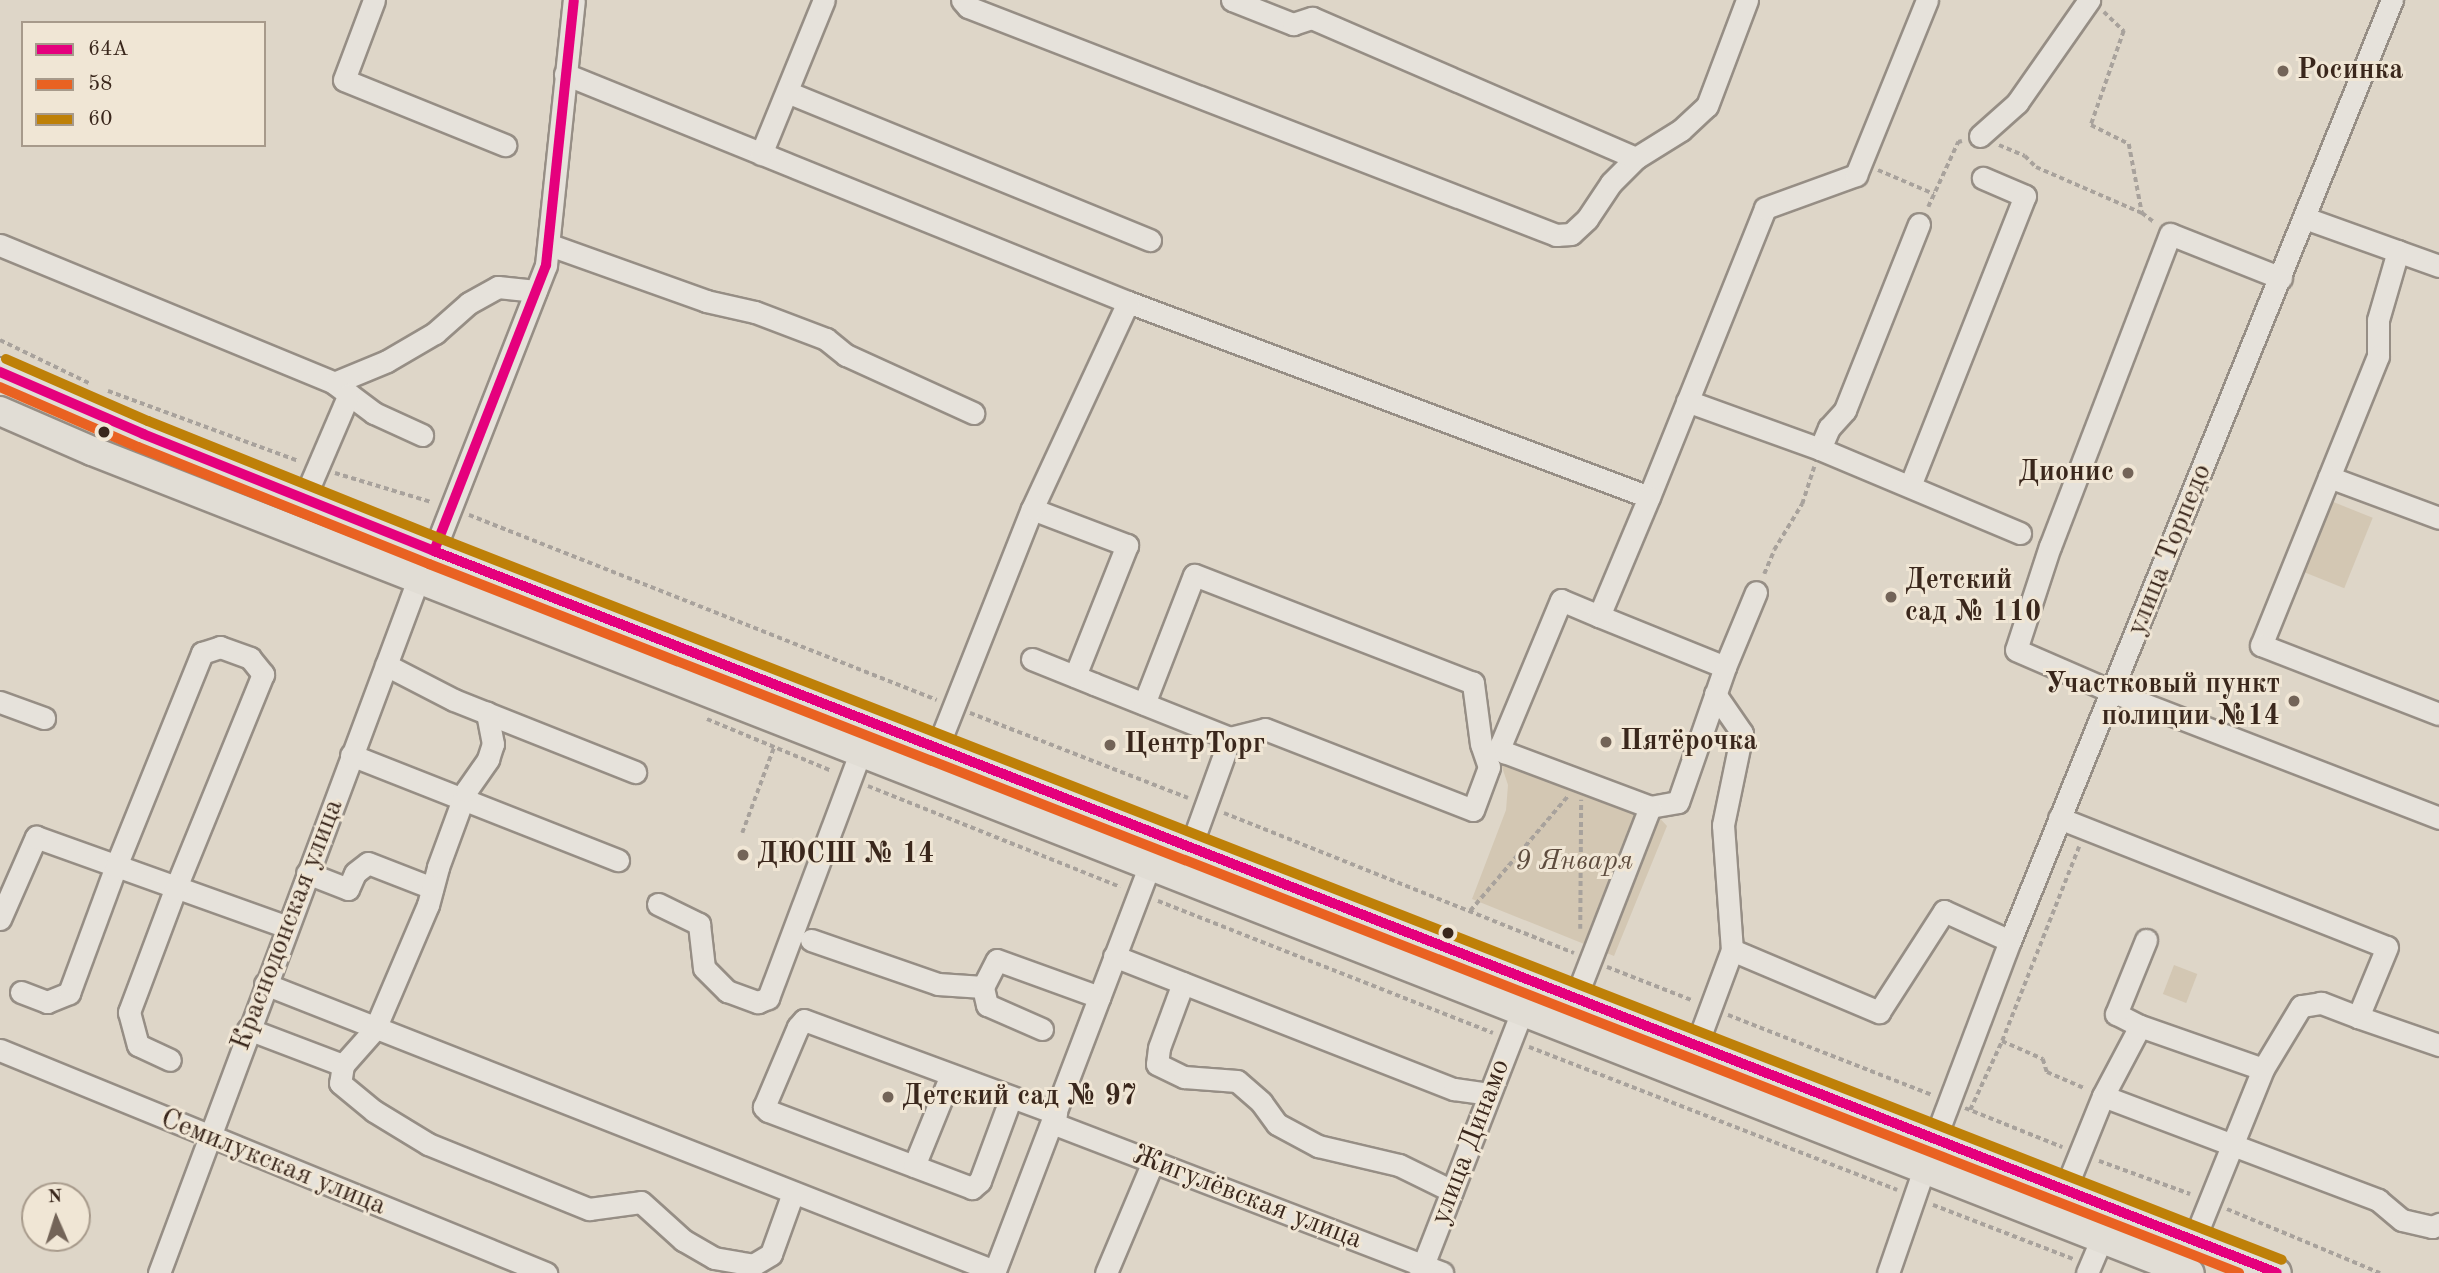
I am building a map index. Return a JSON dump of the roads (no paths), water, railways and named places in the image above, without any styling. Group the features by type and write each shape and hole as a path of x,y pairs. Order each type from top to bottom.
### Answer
{"main road":[{"path":"0,372 434,551 938,746 2277,1273"},
{"path":"0,411 92,451 861,750 2190,1273"},
{"path":"1924,1169 1935,1139"}],"street":[{"path":"374,0 344,80 505,145"},
{"path":"434,551 546,265 574,0"},
{"path":"761,154 824,0"},
{"path":"962,0 968,7 1556,235 1571,233 1587,219 1611,183 1636,158 1681,130 1707,106 1747,0"},
{"path":"1233,0 1293,24 1315,9 1636,158"},
{"path":"1599,616 1765,208 1856,175 1927,0"},
{"name":"улица Торпедо","path":"1935,1139 2059,818 2113,692 2392,0"},
{"path":"1980,136 2017,103 2095,4"},
{"path":"565,74 1128,302 1649,497"},
{"path":"787,92 1150,240"},
{"path":"1910,486 2025,196 1983,178"},
{"path":"2305,218 2439,266"},
{"path":"1820,449 1829,428 1845,410 1919,224"},
{"path":"2281,278 2170,234 2050,546 2016,650 2113,692 2439,818"},
{"path":"0,245 341,388 374,413 422,435"},
{"path":"550,245 706,301 755,312 826,339 846,355 973,413"},
{"path":"2398,251 2378,320 2378,356 2261,645 2439,713"},
{"path":"304,499 319,468 341,388 435,333 469,303 498,287 536,291"},
{"path":"938,746 1032,509 1128,302"},
{"path":"1687,401 1820,449 2020,533"},
{"path":"2329,477 2439,518"},
{"path":"1032,509 1127,545 1075,677"},
{"path":"1032,659 1075,677 1230,738 1265,729 1473,810 1489,767 1481,744 1473,683 1194,575 1144,704"},
{"name":"Краснодонская улица","path":"159,1273 419,577"},
{"path":"1725,667 1561,600 1501,744 1504,752 1650,807 1678,802 1725,667 1756,592"},
{"path":"21,992 47,1002 69,993 116,866 202,653 220,647 250,659 263,674 176,887 129,1012 138,1045 170,1060"},
{"path":"386,665 454,700 635,772"},
{"path":"1697,1044 1732,950 1723,825 1742,733 1715,694"},
{"path":"0,702 44,718"},
{"path":"487,713 493,744 463,800 428,905 375,1029 343,1065 340,1083 374,1111 428,1144 589,1209 641,1202 683,1240 714,1258 752,1265 771,1254 793,1194"},
{"path":"1191,846 1230,738"},
{"path":"658,904 699,924 704,968 727,990 758,1002 768,998 861,750"},
{"path":"351,755 618,860"},
{"path":"1576,996 1650,807"},
{"path":"2059,818 2387,947 2358,1017"},
{"path":"0,919 36,837 287,927"},
{"path":"307,873 348,889 355,873 368,863 432,888"},
{"path":"265,984 994,1272 1150,864"},
{"path":"1732,950 1879,1012 1944,911 2010,941"},
{"path":"811,940 938,984 984,986"},
{"path":"2146,940 2116,1014 2140,1026 2263,1069"},
{"path":"1114,956 1454,1089 1489,1094"},
{"path":"1042,1029 987,1004 984,986 997,960 1098,998"},
{"path":"1183,983 1159,1048 1157,1064 1184,1077 1237,1081 1261,1102 1277,1125 1318,1146 1399,1165 1452,1191"},
{"path":"2194,1240 2263,1069 2301,1006 2320,1003 2439,1045"},
{"name":"улица Динамо","path":"1428,1270 1452,1191 1522,1011"},
{"name":"Жигулёвская улица","path":"914,1166 768,1111 765,1105 796,1032 804,1020 1011,1097 1153,1162 1428,1270"},
{"path":"2065,1190 2103,1096 2140,1026"},
{"path":"248,1029 343,1065"},
{"name":"Семилукская улица","path":"0,1050 546,1273"},
{"path":"951,1074 914,1166 972,1188 981,1181 1011,1097"},
{"path":"2103,1096 2378,1200 2402,1220 2432,1227 2439,1224"},
{"path":"1106,1273 1153,1162"},
{"path":"1888,1273 1924,1169"},
{"path":"2088,1270 2102,1238"}],"place":[{"name":"Росинка","path":"2283,71"},
{"name":"Дионис","path":"2128,473"},
{"name":"Детский сад № 110","path":"1891,597"},
{"name":"Участковый пункт полиции №14","path":"2294,701"},
{"name":"Пятёрочка","path":"1606,742"},
{"name":"ЦентрТорг","path":"1110,745"},
{"name":"ДЮСШ № 14","path":"743,855"},
{"name":"Детский сад № 97","path":"888,1097"}],"park label":[{"name":"9 Января","path":"1574,862"}]}
